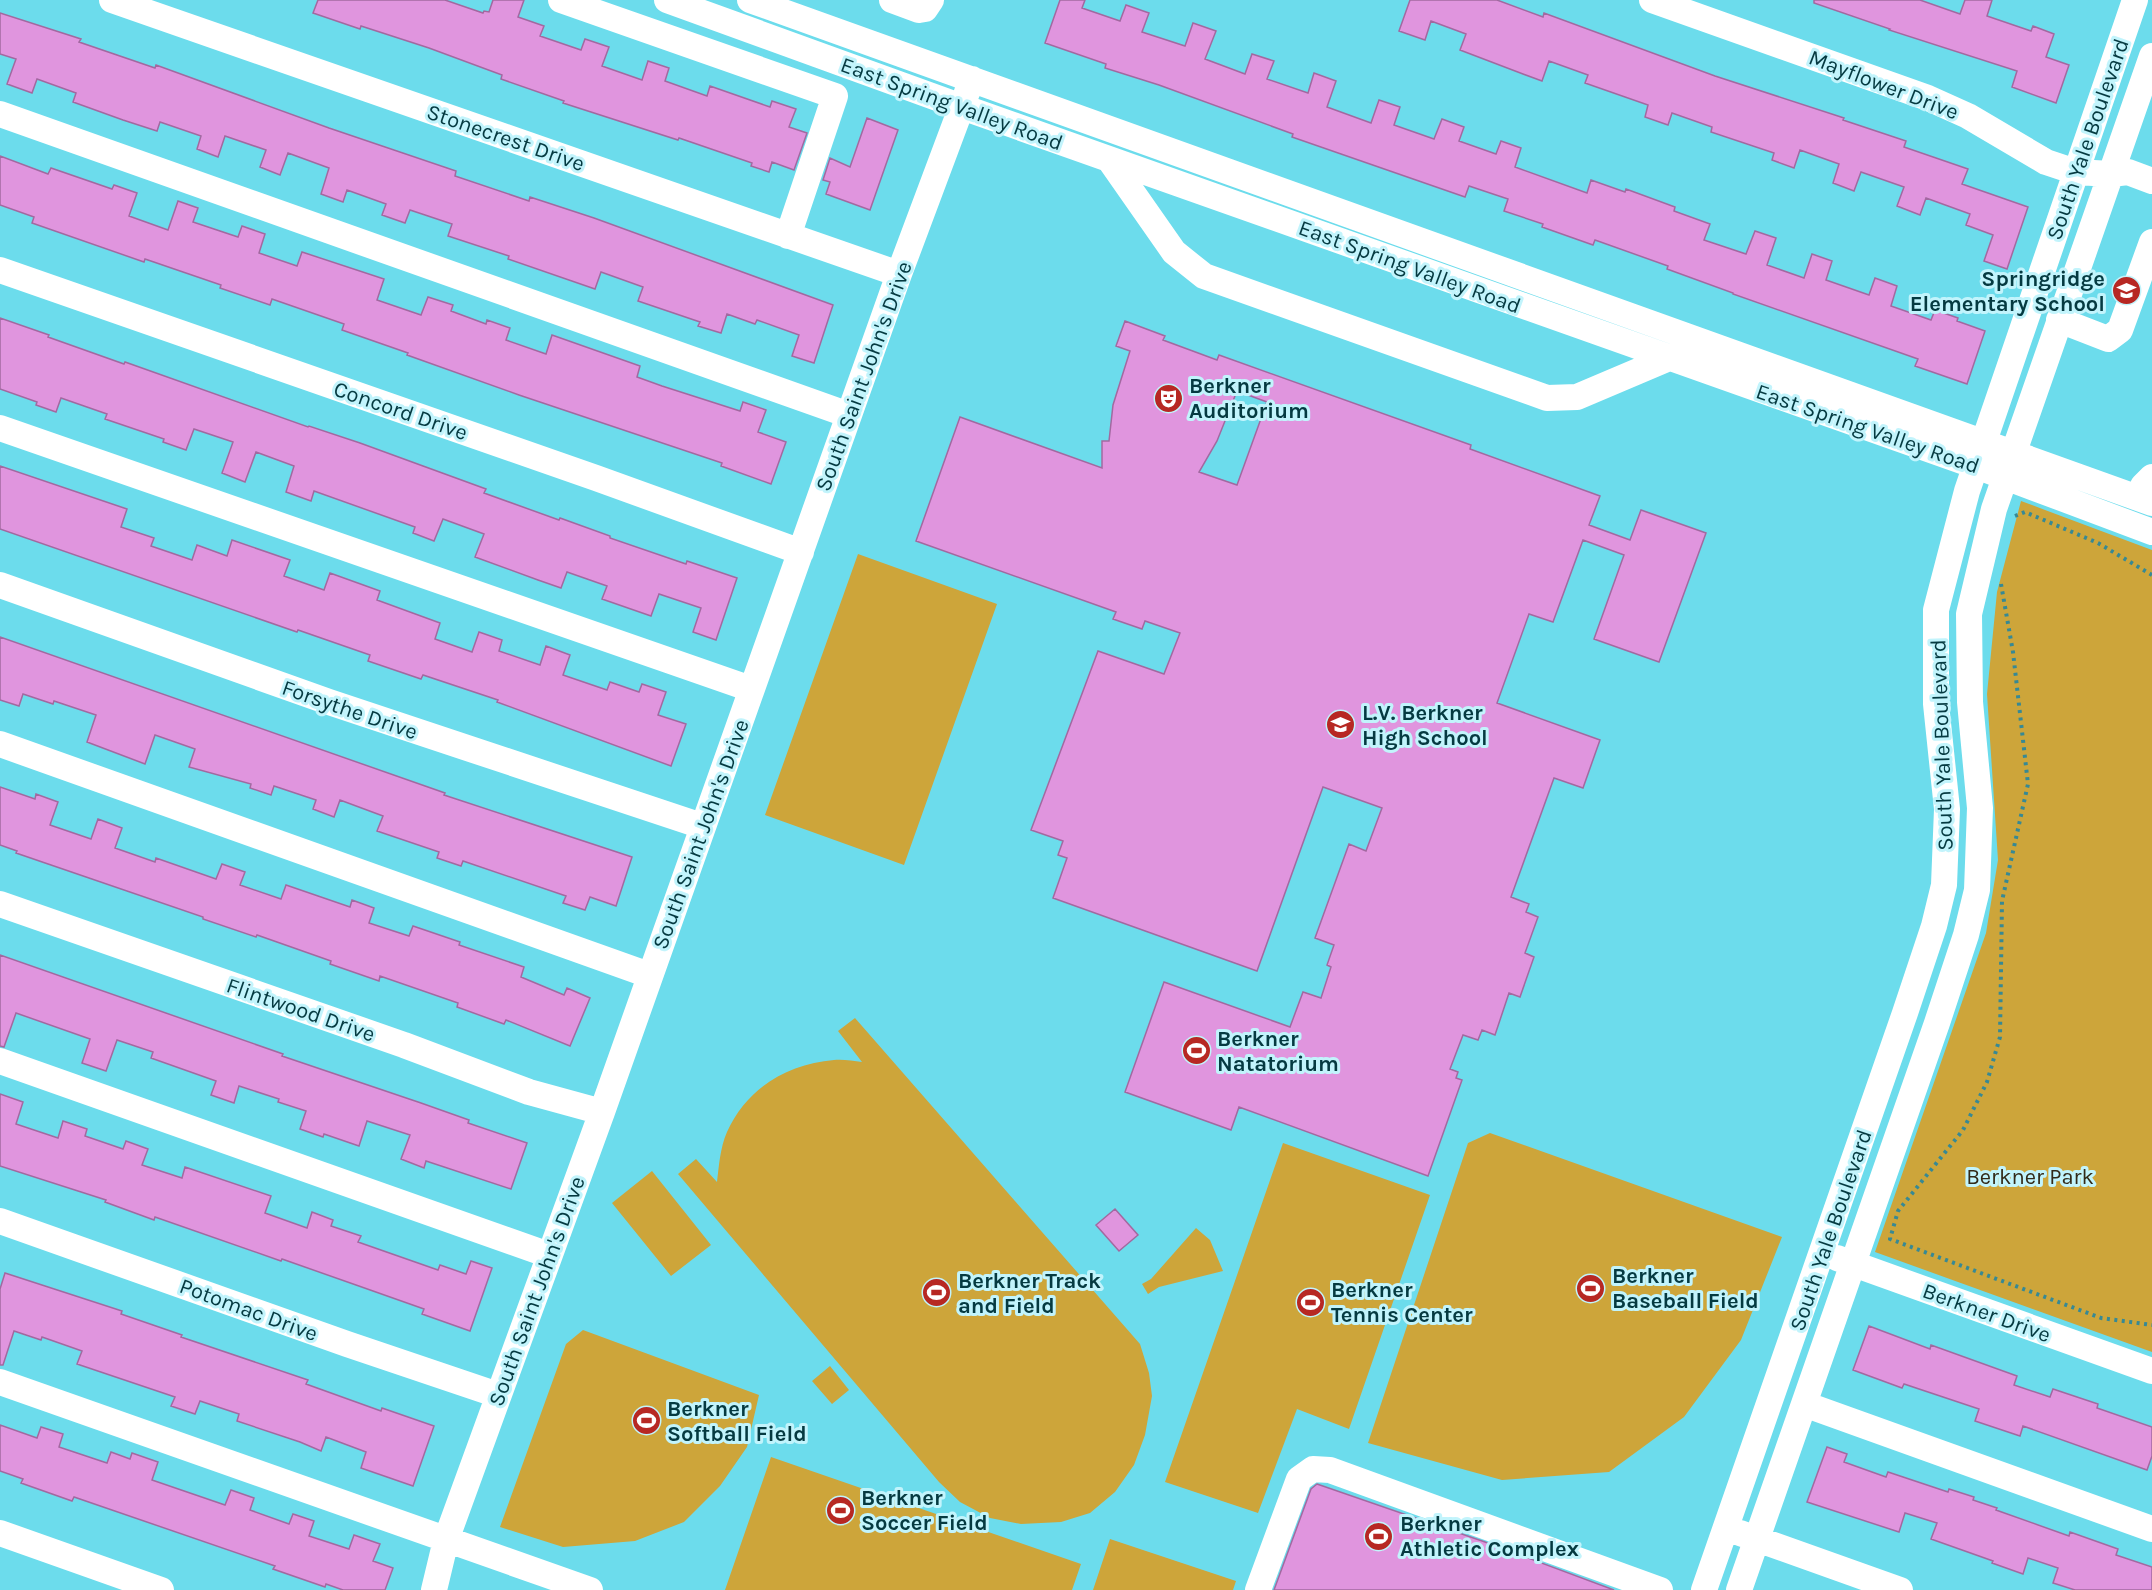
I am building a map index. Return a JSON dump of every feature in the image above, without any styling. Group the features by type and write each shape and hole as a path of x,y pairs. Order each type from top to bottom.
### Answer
{"street":[{"name":"Stonecrest Drive","path":"112,0 899,274"},
{"path":"561,0 835,96 788,236"},
{"name":"East Spring Valley Road","path":"668,0 1669,358 1980,454 2013,453 2147,493"},
{"name":"East Spring Valley Road","path":"750,0 972,79 1980,454 2005,477 2152,532"},
{"path":"892,0 919,10 925,9 931,0"},
{"name":"Mayflower Drive","path":"1652,0 1928,98 1968,116 2046,162 2076,172 2111,174 2128,172 2152,181"},
{"name":"South Yale Boulevard","path":"1704,1590 1934,926 1944,885 1947,809 1936,704 1936,610 1967,491 2135,0"},
{"name":"South Yale Boulevard","path":"1739,1590 1966,935 1977,890 1980,808 1970,702 1969,614 1987,535 2005,477 2152,56"},
{"name":"South Saint John's Drive","path":"434,1590 446,1540 602,1112 899,274 972,79"},
{"path":"0,114 849,415"},
{"path":"1109,159 1174,252 1204,276 1547,398 1577,397 1669,358"},
{"path":"2059,320 2108,339 2120,330 2152,242"},
{"name":"Concord Drive","path":"0,270 801,552"},
{"path":"0,428 751,689"},
{"name":"Forsythe Drive","path":"0,585 329,702 702,826"},
{"path":"0,744 650,975"},
{"path":"1946,848 1978,850"},
{"name":"Flintwood Drive","path":"0,904 404,1045 529,1092 602,1112"},
{"path":"0,1061 549,1255"},
{"path":"1838,1206 1870,1216"},
{"name":"Potomac Drive","path":"0,1221 498,1395"},
{"name":"Berkner Drive","path":"1822,1253 2152,1371"},
{"path":"0,1382 590,1590"},
{"path":"1804,1404 2152,1529"},
{"path":"1258,1590 1299,1479 1313,1469 1330,1470 1660,1590"},
{"path":"1726,1528 1900,1590"},
{"path":"0,1533 161,1590"}],"path":[{"path":"2012,518 2025,512 2098,543 2152,575"},
{"path":"2002,573 2001,584 2013,652 2028,784 2002,901 2000,1037 1987,1082 1963,1130 1898,1211 1890,1239 2102,1318 2152,1325"}],"green space":[{"name":"Berkner Park","path":"2021,501 2152,550 2152,1352 1875,1252 1986,933 1998,860 1987,694 1997,592"},
{"path":"858,554 997,604 904,865 765,815"},
{"path":"855,1018 1140,1344 1149,1373 1152,1396 1145,1435 1134,1465 1115,1492 1090,1513 1061,1522 1021,1524 990,1518 960,1502 939,1482 678,1174 696,1159 717,1182 721,1151 735,1116 757,1091 770,1081 817,1062 848,1060 862,1062 838,1031"},
{"name":"Berkner Baseball Field","path":"1490,1133 1782,1237 1741,1340 1684,1417 1609,1472 1502,1480 1368,1443 1468,1143"},
{"name":"Berkner Tennis Center","path":"1283,1143 1430,1195 1349,1429 1297,1409 1258,1513 1165,1482"},
{"path":"652,1171 711,1245 671,1276 612,1203"},
{"path":"1196,1228 1210,1240 1223,1271 1159,1287 1148,1294 1142,1284 1151,1279"},
{"name":"Berkner Softball Field","path":"583,1330 759,1395 747,1447 720,1486 684,1522 635,1541 563,1547 500,1527 566,1344"},
{"path":"830,1366 849,1390 832,1404 812,1381"},
{"name":"Berkner Soccer Field","path":"771,1457 1081,1564 1072,1590 725,1590"},
{"path":"1110,1539 1236,1581 1233,1590 1093,1590"}],"building":[{"path":"318,0 445,0 483,13 484,11 489,12 493,0 524,0 518,17 544,26 540,36 581,50 585,39 609,47 602,66 642,80 648,61 669,68 665,81 707,96 710,86 770,107 772,101 796,109 789,127 807,133 794,170 772,162 769,172 751,166 752,163 679,138 678,140 563,103 564,101 501,79 502,75 429,48 313,13"},
{"path":"1060,0 1085,0 1082,8 1120,21 1126,5 1149,13 1142,32 1185,46 1193,23 1216,31 1205,59 1245,74 1252,54 1274,61 1267,79 1308,93 1314,73 1336,81 1327,107 1371,123 1379,100 1400,107 1394,125 1434,139 1442,119 1464,127 1459,141 1496,154 1501,141 1521,148 1515,167 1587,193 1591,180 1625,192 1626,189 1675,207 1674,211 1710,224 1704,240 1746,254 1755,231 1776,238 1767,265 1804,278 1812,254 1832,261 1826,280 1869,295 1875,278 1897,286 1891,306 1931,320 1935,310 1985,331 1967,384 1915,366 1918,359 1733,294 1667,269 1668,266 1595,240 1593,245 1542,227 1543,224 1504,211 1508,199 1469,186 1465,197 1292,137 1293,134 1159,85 1105,68 1106,64 1045,43"},
{"path":"1410,0 1497,0 1543,17 1544,13 1715,76 1906,141 1904,147 1968,169 1962,184 2028,207 2007,269 1984,261 1993,235 1966,225 1970,214 1926,198 1920,215 1897,206 1904,187 1861,172 1854,191 1833,183 1839,164 1800,150 1794,168 1772,160 1774,153 1711,132 1712,127 1672,113 1668,125 1645,117 1648,105 1585,83 1588,75 1549,61 1542,81 1460,50 1466,34 1431,21 1425,40 1399,31"},
{"path":"1814,0 1920,0 1960,14 1965,0 1992,0 1987,16 2031,31 2033,26 2054,34 2046,57 2069,65 2056,103 2012,87 2017,71 1889,30 1814,3"},
{"path":"0,13 81,39 79,42 155,68 156,65 456,171 455,176 529,201 530,197 594,218 833,305 814,363 792,356 799,335 757,320 755,324 727,314 721,333 698,326 700,322 638,301 643,287 601,272 595,289 508,259 509,256 448,236 452,224 410,210 405,223 382,215 386,204 347,190 343,202 321,194 329,168 288,153 280,175 260,167 266,150 225,136 218,157 197,149 201,136 160,122 157,131 123,120 73,102 76,93 37,79 32,93 7,84 16,59 0,54"},
{"path":"867,118 898,130 870,210 826,194 830,182 823,180 830,158 850,167"},
{"path":"0,156 48,174 51,168 112,189 114,185 137,193 129,216 168,230 178,201 198,208 193,222 238,237 242,226 265,234 259,253 297,266 302,252 384,279 377,300 421,315 428,297 453,305 451,311 486,324 487,320 510,328 506,340 546,354 552,335 640,366 637,377 662,386 740,411 743,402 766,410 758,432 786,442 771,484 721,466 722,463 407,355 408,353 342,330 344,324 272,299 270,305 220,288 221,285 145,259 144,262 32,223 34,217 0,205"},
{"path":"0,318 124,364 125,362 308,427 360,443 486,489 484,493 559,520 560,518 610,536 610,538 686,564 687,561 737,578 716,640 693,632 701,608 659,594 651,616 602,599 607,586 567,572 561,588 475,557 484,534 443,519 434,541 413,533 415,527 314,491 311,501 286,492 294,466 256,452 245,482 222,473 233,442 194,429 186,450 163,442 164,439 105,419 107,414 61,398 56,412 36,405 37,402 0,389"},
{"path":"1125,321 1165,336 1163,340 1217,360 1219,355 1471,445 1470,449 1600,496 1589,525 1630,540 1641,510 1706,533 1659,662 1594,639 1624,555 1583,540 1553,622 1529,614 1497,703 1600,740 1583,788 1554,778 1511,897 1529,904 1526,912 1538,917 1525,953 1534,957 1520,997 1509,993 1495,1035 1482,1030 1478,1040 1463,1035 1450,1069 1458,1072 1456,1078 1462,1080 1428,1176 1239,1107 1231,1130 1125,1092 1164,982 1290,1027 1303,992 1321,998 1331,967 1327,965 1334,945 1315,938 1349,844 1366,851 1382,808 1323,787 1257,971 1053,898 1067,858 1058,855 1063,841 1031,830 1098,651 1164,674 1180,633 1145,621 1142,629 1113,619 1116,612 916,541 960,417 1102,468 1102,441 1109,441 1113,405 1130,351 1116,346","holes":["1237,391 1267,402 1237,485 1199,472 1217,441"]},
{"path":"0,466 127,509 121,527 154,538 151,546 192,560 197,545 227,556 232,540 290,560 284,576 324,590 330,573 380,591 377,600 440,623 435,639 472,652 479,632 502,640 499,651 540,665 546,646 570,655 563,675 607,690 610,682 639,692 642,684 666,692 658,715 686,724 671,766 497,702 498,700 423,675 421,679 368,661 370,655 0,529"},
{"path":"0,637 445,793 444,795 632,857 616,906 590,897 585,910 563,903 566,896 463,861 461,866 437,858 439,852 377,831 383,816 340,800 334,817 313,809 316,800 274,786 271,795 250,788 251,784 189,767 195,749 155,735 145,764 87,742 96,715 54,701 53,704 23,694 19,706 0,700"},
{"path":"0,787 35,799 36,794 58,802 50,825 91,839 98,819 122,828 115,848 155,862 156,858 216,879 222,864 245,872 240,885 281,899 286,885 350,907 352,900 374,908 369,923 409,936 413,926 460,942 459,945 524,967 521,977 564,995 567,988 590,998 570,1046 506,1020 504,1024 457,1007 458,1003 380,976 379,981 330,964 331,961 16,853 17,851 0,845"},
{"path":"0,955 469,1120 468,1123 527,1143 511,1189 426,1161 424,1168 401,1159 410,1135 367,1121 359,1146 324,1134 323,1137 300,1129 306,1111 278,1102 279,1099 239,1086 234,1103 211,1095 216,1081 151,1058 153,1052 117,1040 106,1071 82,1063 90,1039 16,1013 4,1047 0,1046"},
{"path":"0,1094 23,1102 16,1124 58,1138 63,1121 87,1129 85,1136 123,1149 126,1141 148,1149 142,1165 182,1178 185,1167 271,1196 265,1213 307,1228 312,1212 333,1220 331,1226 361,1236 358,1242 438,1270 440,1265 466,1274 471,1261 492,1268 470,1331 422,1314 424,1309 282,1259 281,1261 155,1217 154,1220 105,1202 106,1200 0,1166"},
{"path":"1115,1209 1138,1235 1119,1251 1096,1225"},
{"path":"5,1273 122,1311 121,1314 308,1380 306,1384 381,1411 382,1408 434,1426 413,1486 361,1468 366,1452 326,1437 321,1451 237,1421 239,1414 200,1401 195,1414 171,1406 175,1397 77,1364 82,1351 42,1337 41,1340 14,1331 3,1365 0,1365 0,1289"},
{"path":"1869,1326 1930,1349 1931,1345 2017,1376 2014,1385 2050,1397 2053,1389 2098,1404 2097,1408 2152,1427 2152,1456 2147,1470 2023,1426 2020,1436 1975,1421 1979,1409 1904,1384 1902,1388 1853,1370"},
{"path":"0,1425 37,1438 41,1427 63,1434 59,1447 107,1463 111,1452 130,1459 132,1453 158,1462 152,1480 225,1505 231,1490 254,1498 250,1510 289,1524 293,1514 314,1521 309,1536 349,1549 354,1535 380,1544 373,1561 393,1568 385,1590 343,1590 326,1584 325,1587 273,1569 275,1566 74,1497 72,1501 21,1483 23,1479 0,1471"},
{"path":"1827,1447 1847,1454 1844,1462 1886,1477 1888,1472 1948,1492 1949,1489 1974,1497 1973,1500 1997,1508 1996,1510 2069,1536 2070,1532 2118,1549 2116,1555 2152,1567 2152,1590 2075,1590 2053,1583 2058,1568 2028,1558 2023,1574 1931,1539 1937,1523 1905,1513 1899,1532 1807,1502"},
{"name":"Berkner Athletic Complex","path":"1317,1484 1485,1542 1614,1590 1274,1590 1311,1489"}],"place":[{"name":"Springridge Elementary School","path":"2126,291"},
{"name":"Berkner Auditorium","path":"1168,398"},
{"name":"L.V. Berkner High School","path":"1341,725"},
{"name":"Berkner Natatorium","path":"1196,1051"},
{"name":"Berkner Baseball Field","path":"1591,1288"},
{"name":"Berkner Track and Field","path":"937,1293"},
{"name":"Berkner Tennis Center","path":"1310,1302"},
{"name":"Berkner Softball Field","path":"646,1421"},
{"name":"Berkner Soccer Field","path":"840,1510"},
{"name":"Berkner Athletic Complex","path":"1379,1536"}]}
